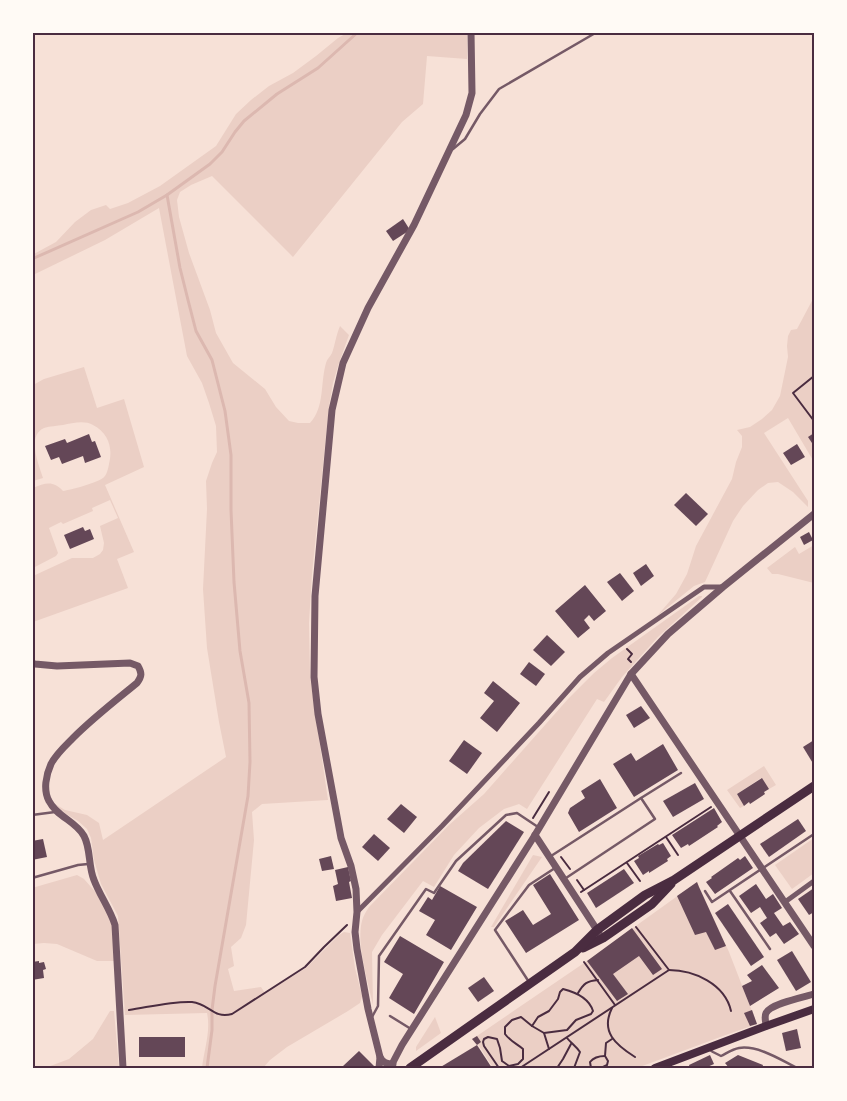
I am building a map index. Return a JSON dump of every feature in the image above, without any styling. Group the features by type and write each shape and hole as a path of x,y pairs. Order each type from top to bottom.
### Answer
{"main road":[{"path":"410,1068 600,934 652,904 674,880 814,786"},
{"path":"655,1068 814,1009"}],"street":[{"path":"379,1068 380,1057 370,1020 357,949 355,932 356,889 351,866 341,838 318,714 314,677 314,596 332,410 344,363 368,308 414,225 466,115 472,92 471,32"},
{"path":"380,1057 382,1061 391,1066 535,835 631,674 668,634 814,514"},
{"path":"356,912 520,744 580,677 608,652 704,587 724,587"},
{"path":"32,663 57,666 130,663 138,666 141,671 141,677 137,683 89,722 64,747 51,764 46,778 45,791 48,800 56,812 84,835 94,880 115,925 122,1068"},
{"path":"631,674 814,946"},
{"path":"535,835 600,934"},
{"path":"785,902 814,881"},
{"path":"766,1026 765,1017 769,1009 814,994"}],"lane":[{"path":"450,151 465,139 498,89 597,32"},
{"path":"550,857 681,773"},
{"path":"564,879 655,819 641,798"},
{"path":"32,815 56,812"},
{"path":"370,1020 378,1006 379,956 426,889 434,893 456,861 506,815 517,813 539,828"},
{"path":"705,891 712,902 814,834"},
{"path":"32,878 78,865 90,864"},
{"path":"530,984 495,930 529,885 556,867"},
{"path":"730,891 770,949"},
{"path":"390,1016 412,1030"},
{"path":"708,1048 721,1056 737,1048 750,1047 772,1055 797,1068"}],"path":[{"path":"814,376 793,393 814,421"},
{"path":"622,643 632,654 628,659 637,668"},
{"path":"575,896 718,803"},
{"path":"666,837 678,855"},
{"path":"558,852 584,890"},
{"path":"627,862 640,881"},
{"path":"635,925 669,970"},
{"path":"584,962 615,1005"},
{"path":"520,1068 669,970 688,972 709,982 722,992 731,1011"},
{"path":"577,994 584,984 598,980"},
{"path":"499,1068 483,1042 488,1037 497,1039 502,1061 509,1066 518,1064 523,1058 523,1049 511,1041 505,1034 505,1027 512,1020 521,1017 532,1026 544,1033 567,1030 576,1020 591,1014 593,1011 592,1007 577,994 563,989 549,1011 538,1017 532,1026"},
{"path":"612,1008 608,1015 608,1030 612,1039 635,1058"},
{"path":"544,1033 549,1049"},
{"path":"566,1038 580,1052 574,1068"},
{"path":"602,1068 607,1065 608,1061 606,1043 612,1039"},
{"path":"557,1068 564,1059 571,1044"},
{"path":"590,1068 592,1059 606,1056"}],"shaded area":[{"path":"347,33 467,33 467,59 427,56 423,104 402,122 293,257 212,176 180,192 177,200 179,217 189,253 210,310 216,333 233,363 265,389 276,407 289,421 310,423 315,417 320,403 326,363 332,353 340,326 349,335 333,383 329,406 312,574 309,623 310,677 328,800 262,804 252,812 254,840 246,925 241,938 231,947 234,966 228,969 234,991 261,987 265,993 306,968 339,935 344,932 350,933 355,968 362,996 360,1003 287,1047 263,1068 202,1068 208,1034 207,1013 125,1015 118,916 101,884 94,860 91,838 87,829 55,804 65,810 87,815 99,823 103,840 226,757 207,648 203,589 207,509 206,481 217,452 216,426 202,383 187,356 159,208 105,240 33,275 32,255 56,242 75,222 91,210 106,205 110,209 128,203 160,186 216,146 236,114 251,100 269,86 293,73"},
{"path":"814,297 814,462 788,418 764,433 808,501 808,507 793,492 778,482 768,483 758,490 743,506 733,521 705,582 694,586 657,616 676,594 687,574 696,546 732,479 742,447 742,436 737,430 750,427 762,419 772,410 780,396 788,357 788,336 791,330 797,329"},
{"path":"84,367 97,408 124,399 144,467 105,485 134,552 117,559 128,588 33,622 33,576 72,558 93,558 100,554 104,543 100,526 118,518 110,500 92,508 93,511 49,528 58,553 56,556 33,568 33,488 52,484 63,491 72,489 100,480 108,470 110,447 103,432 98,428 90,423 82,422 46,427 39,432 35,444 35,451 43,478 33,481 33,385 44,379"},
{"path":"814,545 814,583 772,574 767,568 795,547 799,554"},
{"path":"699,596 702,597 658,637 622,677 604,702 597,699 527,809 519,804 504,809 479,828 454,855 434,887 423,881 382,935 372,952 373,1005 363,963 360,940 362,919 369,907 449,825 484,794 568,699 594,673"},
{"path":"764,766 776,785 769,789 761,778 737,794 744,806 740,808 727,790"},
{"path":"814,838 814,873 792,889 775,865"},
{"path":"533,855 542,857 494,927 491,927"},
{"path":"77,875 84,879 98,895 113,926 115,961 97,961 57,944 33,944 32,888"},
{"path":"697,882 729,952 757,1024 637,1068 493,1068 474,1038 587,961"},
{"path":"110,1011 114,1011 119,1068 45,1068 69,1059 93,1039"},
{"path":"435,1017 441,1033 416,1051 416,1047"}],"building":[{"path":"403,219 410,230 393,241 386,231"},
{"path":"814,433 814,446 808,437"},
{"path":"89,434 92,442 95,441 101,457 85,463 83,456 62,464 59,457 51,460 45,446 65,439 67,443"},
{"path":"797,444 805,457 791,465 783,453"},
{"path":"686,493 708,514 696,526 674,505"},
{"path":"83,527 85,531 90,529 94,539 70,549 64,535"},
{"path":"809,532 813,540 804,545 800,537"},
{"path":"646,564 654,576 641,586 633,573"},
{"path":"620,573 634,591 622,601 607,582"},
{"path":"585,585 606,611 594,621 589,615 584,620 590,628 578,638 555,611"},
{"path":"547,635 565,652 551,666 533,650"},
{"path":"529,662 545,674 536,686 520,674"},
{"path":"493,681 520,703 497,732 480,718 494,701 484,693"},
{"path":"641,706 650,718 634,728 626,715"},
{"path":"464,740 482,753 467,774 449,761"},
{"path":"814,740 814,765 803,747"},
{"path":"663,744 678,770 634,797 613,764 631,753 636,761"},
{"path":"762,778 769,789 764,792 765,794 744,806 737,794"},
{"path":"600,779 617,808 579,832 568,813 570,808 585,798 581,791"},
{"path":"695,783 704,799 673,817 663,801"},
{"path":"401,804 417,817 404,833 387,819"},
{"path":"714,808 722,822 718,827 689,846 688,844 681,848 672,835"},
{"path":"798,819 806,831 769,857 760,844"},
{"path":"506,821 524,832 488,889 458,871 463,863"},
{"path":"374,834 390,848 378,861 362,847"},
{"path":"43,839 47,857 32,860 32,841"},
{"path":"663,843 671,856 667,859 668,861 643,875 634,861 639,858 638,856"},
{"path":"331,856 334,869 322,871 319,859"},
{"path":"745,856 753,868 715,894 706,882 738,858 740,860"},
{"path":"348,867 352,898 336,901 333,886 338,884 335,870"},
{"path":"624,869 634,883 596,908 587,893"},
{"path":"550,874 579,920 526,953 505,921 523,910 533,925 551,914 533,885"},
{"path":"697,882 726,946 715,950 706,932 695,935 677,896"},
{"path":"756,884 766,899 773,894 782,908 774,913 783,926 790,922 799,934 784,944 776,933 770,937 760,923 767,918 760,907 751,913 739,896"},
{"path":"440,886 477,907 451,950 426,935 435,920 419,911 428,897 432,900"},
{"path":"814,888 814,912 809,915 798,899"},
{"path":"728,904 764,957 751,966 715,913"},
{"path":"632,928 662,969 653,975 639,956 613,974 628,994 617,1001 587,961"},
{"path":"400,936 444,962 414,1014 389,998 403,974 384,962"},
{"path":"792,951 811,982 796,991 777,960"},
{"path":"39,961 39,963 44,962 46,969 43,970 44,978 32,980 32,962"},
{"path":"762,965 779,988 750,1006 742,986 752,981 747,975"},
{"path":"484,977 494,991 478,1002 468,988"},
{"path":"752,1010 757,1024 750,1026 744,1013"},
{"path":"797,1029 801,1048 786,1051 782,1033"},
{"path":"477,1036 481,1042 477,1045 472,1039"},
{"path":"139,1037 185,1037 185,1057 139,1057"},
{"path":"477,1045 492,1068 439,1068"},
{"path":"359,1051 376,1068 342,1067"},
{"path":"710,1055 714,1064 705,1068 690,1068 689,1065"},
{"path":"738,1055 763,1065 762,1068 729,1068 725,1063"}],"waterway":[{"path":"32,259 138,212 167,195 210,164 222,152 244,121 277,94 318,68 358,32"},
{"path":"167,195 180,268 196,331 212,360 225,411 231,455 234,582 240,651 249,703 250,762 248,796 215,986 207,1068"}]}
